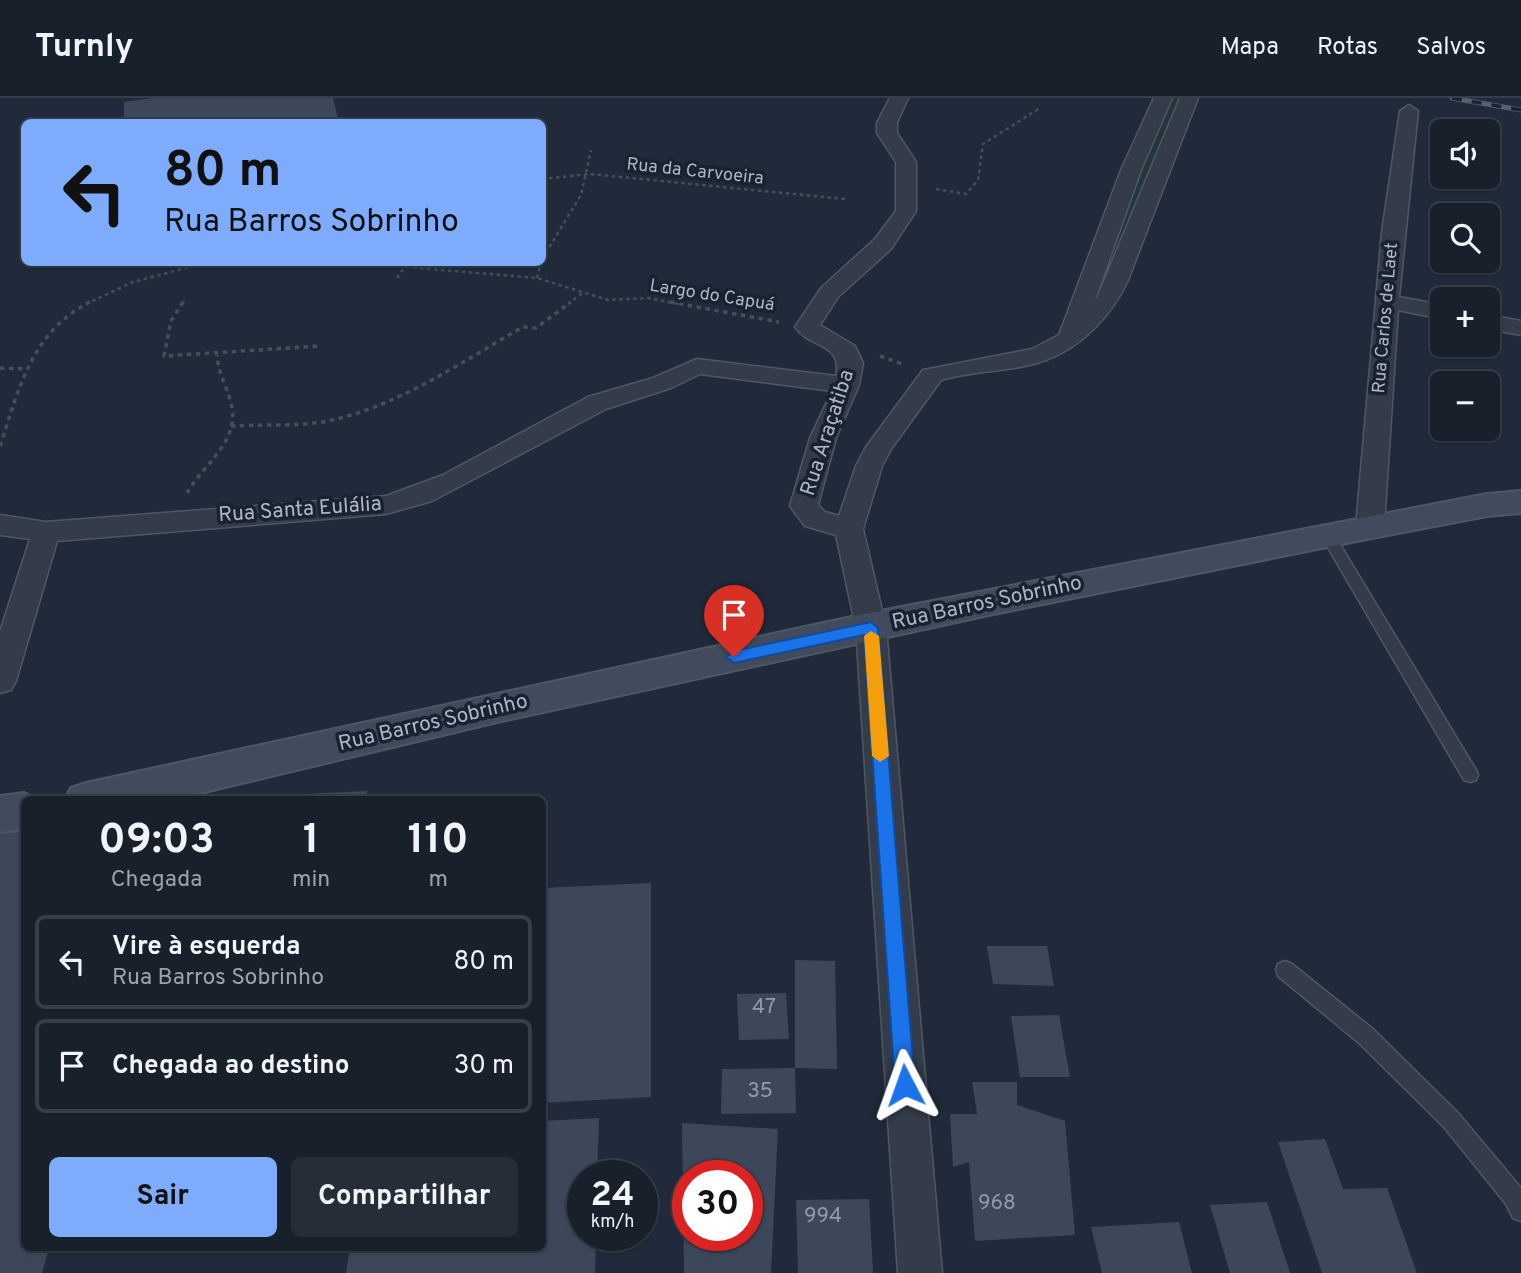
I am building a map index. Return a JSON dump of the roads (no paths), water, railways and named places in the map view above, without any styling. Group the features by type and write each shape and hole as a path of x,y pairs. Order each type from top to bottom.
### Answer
{"street":[{"name":"Rua Araçatiba","path":"849,529 815,519 804,506 823,438 847,385 851,363 846,351 807,327 829,293 883,244 906,211 906,162 887,134 887,123 899,98"},
{"path":"1069,339 1131,170 1163,98"},
{"path":"920,1273 871,628 849,529 869,466 879,447 932,375 1038,355 1069,339 1107,301 1189,98"},
{"name":"Rua Carlos de Laet","path":"1370,526 1387,301 1409,111"},
{"path":"1387,301 1430,310"},
{"path":"1500,324 1521,328"},
{"name":"Rua Santa Eulália","path":"0,525 46,532 175,519 374,506 422,495 597,403 662,383 697,366 847,385"},
{"name":"Rua Barros Sobrinho","path":"106,796 244,768 489,709 1126,572 1370,526 1521,502"},
{"path":"0,681 13,602 46,532"},
{"path":"0,814 21,811"}],"lane":[{"path":"1327,534 1470,775"},
{"path":"1285,970 1367,1036 1451,1120 1514,1196 1521,1210"}],"railway":[{"path":"1452,98 1521,110"}]}
